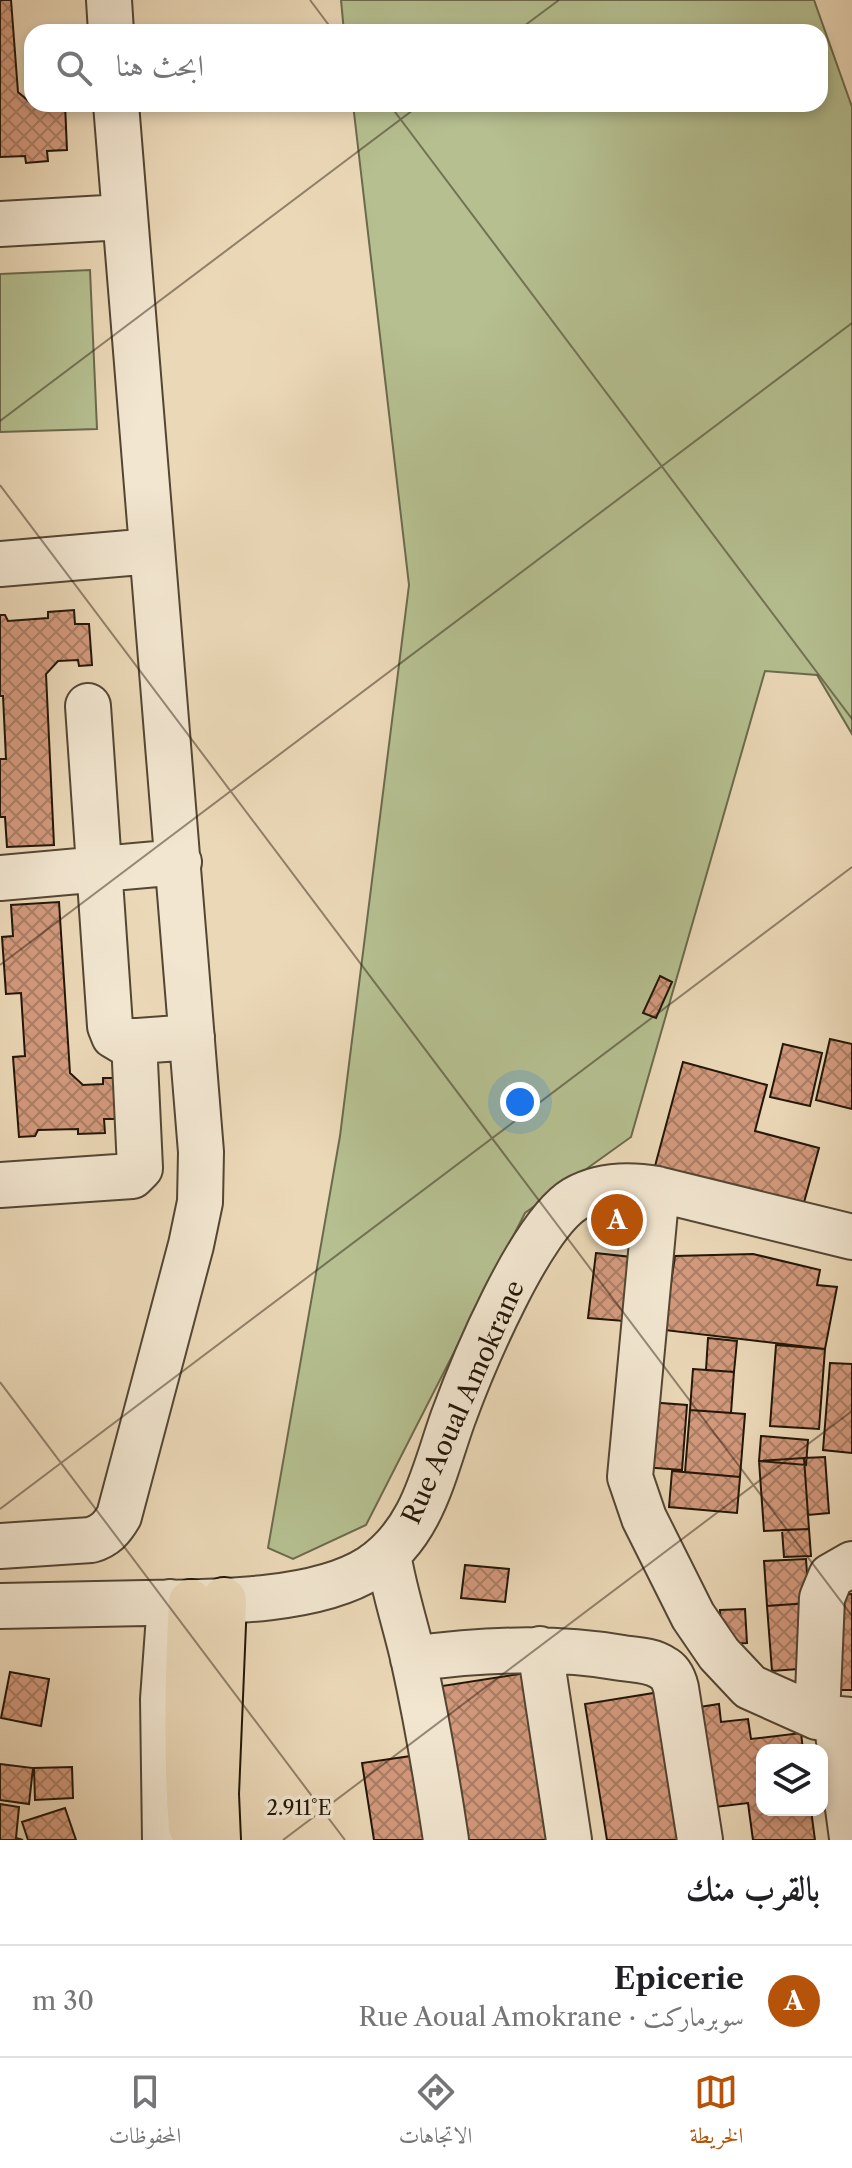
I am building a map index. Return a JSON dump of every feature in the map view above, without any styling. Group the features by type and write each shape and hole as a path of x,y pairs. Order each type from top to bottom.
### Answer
{"main road":[{"path":"192,1840 186,1726 195,1602"},
{"path":"195,1602 216,1794 218,1840"}],"street":[{"path":"109,0 110,24"},
{"path":"0,1546 91,1540 108,1532 119,1516 200,1202 201,1152 179,862 116,112"},
{"path":"0,224 123,217"},
{"path":"0,564 152,551"},
{"path":"88,706 110,1026 114,1036 124,1042 192,1037"},
{"path":"0,878 179,862"},
{"path":"0,1185 132,1176 137,1173 140,1168 134,1041"},
{"name":"Rue Aoual Amokrane","path":"0,1606 195,1602 316,1591 336,1585 372,1566 408,1532 423,1507 476,1360 544,1228 575,1199 594,1190 615,1185 636,1185 852,1237"},
{"path":"657,1189 630,1477 644,1518 693,1616 719,1654 750,1687 835,1718"},
{"path":"388,1554 396,1599 413,1659 446,1840"},
{"path":"852,1564 831,1576 822,1598 852,1838"},
{"path":"165,1840 163,1699 195,1602"},
{"path":"540,1649 569,1840"},
{"path":"413,1659 495,1650 586,1651 654,1663 669,1672 676,1688 700,1840"}],"green space":[{"path":"341,0 814,0 823,24 343,24"},
{"path":"828,39 852,107 852,734 817,675 765,671 631,1137 525,1213 366,1525 293,1559 268,1548 340,1136 409,585 354,112 828,112"},
{"path":"90,270 97,429 0,432 0,274"}],"building":[{"path":"0,0 11,0 18,92 24,97 24,112 65,112 67,150 47,151 48,161 26,163 25,156 0,157"},
{"path":"74,610 75,624 89,624 92,665 79,666 78,660 58,661 46,674 54,845 7,847 5,817 0,817 0,759 6,759 3,696 0,696 0,615 5,615 8,621 48,618 48,612"},
{"path":"59,902 70,1073 83,1085 103,1084 103,1078 117,1078 119,1119 104,1119 105,1133 78,1134 78,1129 38,1130 35,1136 19,1137 13,1057 25,1056 21,993 6,994 2,937 13,936 11,905"},
{"path":"660,976 672,982 656,1018 643,1013"},
{"path":"830,1039 852,1044 852,1109 816,1100"},
{"path":"783,1044 822,1053 810,1106 770,1097"},
{"path":"683,1062 767,1085 755,1131 819,1148 803,1206 655,1166"},
{"path":"596,1253 631,1257 624,1321 588,1318"},
{"path":"753,1254 820,1270 817,1285 837,1287 825,1349 664,1330 675,1256"},
{"path":"708,1338 737,1341 734,1372 706,1370"},
{"path":"776,1345 825,1349 819,1429 770,1426"},
{"path":"830,1363 852,1364 852,1453 823,1450"},
{"path":"693,1369 734,1372 731,1413 690,1410"},
{"path":"648,1402 687,1405 682,1470 643,1467"},
{"path":"690,1410 745,1414 740,1477 685,1472"},
{"path":"761,1436 808,1440 806,1465 759,1461"},
{"path":"825,1457 829,1513 808,1515 804,1458"},
{"path":"804,1458 809,1529 764,1531 759,1461"},
{"path":"672,1471 740,1477 737,1513 669,1507"},
{"path":"809,1529 811,1556 784,1557 782,1530"},
{"path":"806,1559 809,1603 767,1606 764,1561"},
{"path":"465,1565 509,1569 505,1602 461,1598"},
{"path":"852,1594 852,1690 841,1690 835,1595"},
{"path":"808,1603 812,1668 772,1671 767,1606"},
{"path":"745,1609 747,1643 722,1644 720,1610"},
{"path":"10,1672 49,1679 41,1726 1,1718"},
{"path":"526,1673 552,1840 466,1840 442,1686"},
{"path":"660,1692 684,1840 607,1840 585,1704"},
{"path":"719,1704 721,1722 748,1719 751,1739 801,1733 802,1744 756,1744 756,1816 812,1816 815,1840 753,1840 748,1803 707,1808 693,1708"},
{"path":"425,1754 439,1840 374,1840 362,1763"},
{"path":"0,1764 33,1768 29,1804 0,1800"},
{"path":"72,1767 73,1798 35,1800 34,1768"},
{"path":"0,1804 19,1807 16,1838 23,1840 0,1840"},
{"path":"65,1808 76,1840 28,1840 22,1822"}],"place":[{"name":"Epicerie","path":"617,1220"}]}
